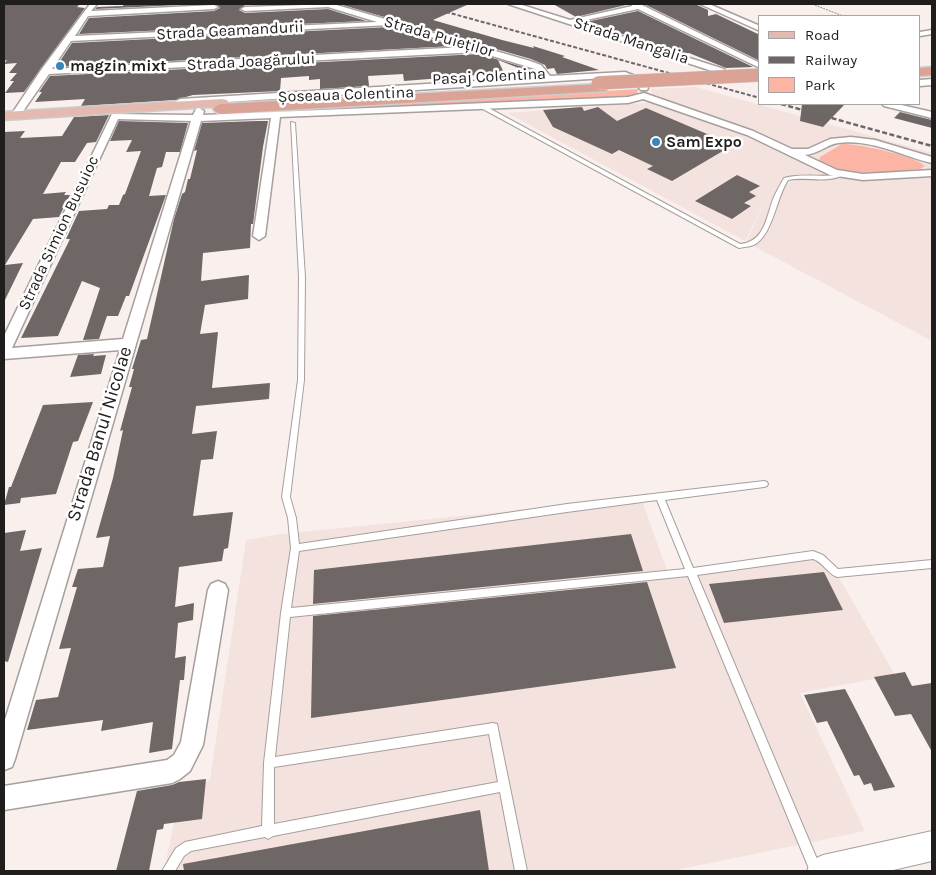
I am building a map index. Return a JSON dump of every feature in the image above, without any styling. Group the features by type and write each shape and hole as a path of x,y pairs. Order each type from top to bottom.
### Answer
{"highway":[{"name":"Pasaj Colentina","path":"221,106 599,86 758,75"},
{"name":"Pasaj Colentina","path":"599,86 758,81"}],"main road":[{"name":"Șoseaua Colentina","path":"8,118 221,106"},
{"name":"Șoseaua Colentina","path":"121,112 197,114 221,106"}],"street":[{"path":"8,118 93,4"},
{"name":"Strada Puieților","path":"243,17 328,4 533,65 541,70 547,79"},
{"name":"Strada Mangalia","path":"516,4 721,71"},
{"path":"704,4 758,28"},
{"path":"571,21 638,5 758,65"},
{"path":"86,14 214,7"},
{"name":"Strada Geamandurii","path":"68,39 243,17 393,23"},
{"name":"Strada Joagărului","path":"428,52 450,40"},
{"name":"Strada Joagărului","path":"44,72 481,49"},
{"name":"Șoseaua Colentina","path":"121,112 205,99 628,75 638,78 646,92 644,96 628,100 276,115 197,114"},
{"path":"644,96 750,133 790,151 819,167 841,175 863,177 932,173"},
{"path":"891,105 932,115"},
{"name":"Strada Simion Busuioc","path":"4,350 121,112"},
{"name":"Strada Banul Nicolae","path":"4,759 197,114"},
{"path":"259,236 276,115"},
{"path":"790,151 810,153 834,140 851,140 869,142 932,160"},
{"path":"4,354 127,344"},
{"path":"4,798 172,771 182,763 189,754 192,745 218,590"},
{"path":"823,871 863,867 932,846"}],"lane":[{"path":"483,107 739,246 751,246 762,236 786,179 797,177 827,179 841,175"},
{"path":"268,832 269,763 295,548 292,518 286,497 301,380 302,277 293,123"},
{"path":"295,548 567,508 764,484"},
{"path":"660,498 816,871"},
{"path":"286,613 691,572 813,554 818,555 837,573 932,564"},
{"path":"269,763 493,728 521,871"},
{"path":"168,871 180,852 190,846 504,786"}],"path":[{"path":"812,4 840,15"}],"shaded area":[{"path":"696,87 932,153 932,341 746,242 767,198 745,241 507,113 645,103 653,98 651,89"},
{"path":"641,498 668,573 826,555 895,675 800,693 865,831 672,871 164,871 178,803 210,779 246,540 281,534"}],"green space":[{"path":"638,89 637,95 626,98 203,117 202,115"},
{"path":"842,144 885,151 910,158 925,166 920,169 856,172 831,167 819,162 820,157"}],"building":[{"path":"4,4 80,4 77,7 85,8 24,92 5,93 14,81 10,81 17,73 9,73 17,63 4,64 7,60 4,61"},
{"path":"124,4 201,4 95,9 97,7 123,6"},
{"path":"216,4 285,4 245,5 239,10 245,13 328,9 366,21 79,34 89,18 214,11 220,8"},
{"path":"339,4 469,4 433,20 534,48 533,46 565,56 562,57 599,70 557,74 554,68 547,69 545,65 531,59"},
{"path":"553,4 630,4 576,17"},
{"path":"644,4 695,4 708,10 708,16 716,14 758,34 758,60"},
{"path":"638,11 753,67 726,68 689,53 683,54 586,22"},
{"path":"390,27 454,46 56,67 72,43"},
{"path":"479,54 533,70 529,72 498,60 504,73 404,81 403,74 368,76 369,86 320,89 320,79 309,80 309,76 281,78 280,91 193,95 175,100 81,106 85,99 35,102 42,92 39,92 50,76"},
{"path":"802,105 844,105 823,127 800,121"},
{"name":"Sam Expo","path":"582,107 584,111 598,107 617,121 646,108 733,145 672,181 647,169 653,166 619,150 612,154 553,127 543,110"},
{"path":"900,112 932,120 932,128 894,118"},
{"path":"109,115 96,142 87,143 75,162 61,162 43,194 66,192 64,195 70,195 59,217 33,219 5,265 23,263 4,302 4,132 25,131 20,138 62,136 74,117"},
{"path":"119,121 188,123 180,152 166,152 162,167 157,168 149,196 166,195 129,296 126,296 118,316 107,316 99,339 83,340 100,288 82,281 58,336 21,338 70,239 66,239 79,211 107,209 109,205 119,205 125,194 141,151 126,152 132,140 110,141"},
{"path":"268,121 253,224 251,224 250,248 203,253 201,281 249,275 248,299 205,305 200,334 218,332 212,388 270,383 269,399 196,406 192,434 217,431 213,459 201,460 193,516 233,512 228,548 224,549 222,561 179,567 175,607 194,603 193,620 178,623 175,658 186,656 184,680 180,680 172,749 149,753 153,722 101,731 103,720 27,730 36,700 58,697 71,648 59,649 77,587 72,587 78,569 103,567 110,536 96,538 113,478 123,430 120,431 132,387 129,387 134,369 132,369 141,340 147,339 174,219 188,179 190,179 197,150 194,151 202,123"},
{"path":"737,175 760,186 749,192 756,196 744,203 751,206 732,219 695,201"},
{"path":"94,354 93,356 106,355 101,374 70,377 78,355"},
{"path":"93,402 78,441 73,442 56,494 21,498 20,503 4,505 9,487 11,487 43,405"},
{"path":"26,530 20,551 42,548 8,662 4,661 4,533"},
{"path":"631,534 643,571 313,604 314,570"},
{"path":"824,572 843,610 724,623 709,584"},
{"path":"647,582 676,668 311,718 313,616"},
{"path":"905,672 912,686 932,683 932,752 911,714 895,716 874,677"},
{"path":"845,689 895,787 874,791 871,783 864,785 859,775 854,776 827,721 817,723 804,695"},
{"path":"206,779 202,819 164,824 163,829 157,830 149,871 116,871 137,791 179,782"},
{"path":"480,810 489,871 184,871 183,864"}],"railway":[{"path":"417,4 758,97"},
{"path":"785,105 932,146"}],"place":[{"name":"magzin mixt","path":"60,66"},
{"name":"Sam Expo","path":"656,142"}]}
